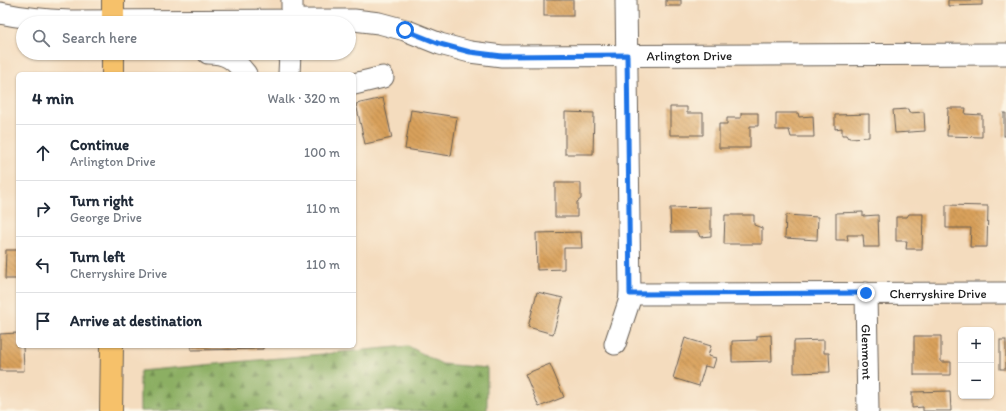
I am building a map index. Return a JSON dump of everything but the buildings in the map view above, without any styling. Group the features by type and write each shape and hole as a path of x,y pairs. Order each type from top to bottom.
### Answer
{"main road":[{"path":"113,0 113,16"},
{"path":"113,60 113,72"},
{"path":"111,411 112,348"}],"street":[{"path":"292,0 292,16"},
{"path":"615,344 629,302 630,294 626,0"},
{"name":"Arlington Drive","path":"0,13 16,17"},
{"name":"Arlington Drive","path":"356,20 379,22 405,30 440,44 470,52 502,56 1006,54"},
{"path":"234,60 244,72"},
{"path":"289,72 290,60"},
{"path":"356,84 383,77"},
{"name":"Glenmont","path":"866,293 868,411"},
{"name":"Cherryshire Drive","path":"630,294 1006,293"}],"green space":[{"path":"408,346 442,364 487,368 487,411 140,411 140,371"}],"route":[{"path":"405,30 440,44 470,52 502,56 627,55 630,294 866,293"}]}
